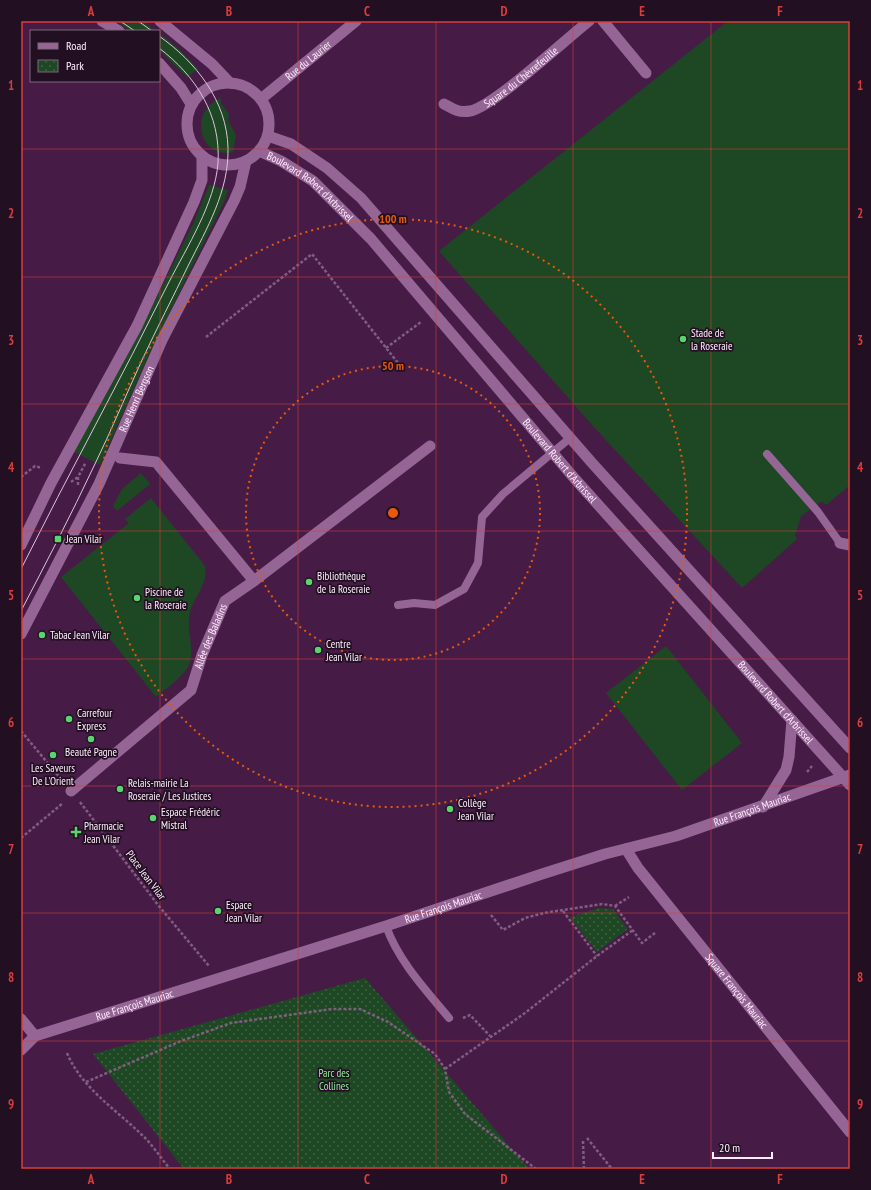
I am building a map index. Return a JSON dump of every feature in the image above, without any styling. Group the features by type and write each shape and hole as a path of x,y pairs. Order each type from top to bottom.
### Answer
{"street":[{"path":"102,21 117,30"},
{"path":"160,21 212,64 230,83"},
{"name":"Rue du Laurier","path":"261,99 356,21"},
{"name":"Square du Chèvrefeuille","path":"444,104 461,112 472,111 498,96 589,21"},
{"path":"603,21 646,73"},
{"path":"160,64 181,88 191,104"},
{"path":"230,83 242,85 261,99 267,110 269,123 268,136 259,151 246,161 228,165 212,162 202,156 194,147 188,136 187,124 191,104 199,94 210,87 230,83"},
{"name":"Boulevard Robert d'Arbrissel","path":"268,136 291,144 327,168 361,198 570,438 850,748"},
{"name":"Boulevard Robert d'Arbrissel","path":"259,151 281,161 313,181 372,239 553,453 792,720 848,779"},
{"path":"21,545 51,483 137,326 194,202 202,180 202,156"},
{"name":"Rue Henri Bergson","path":"21,634 99,484 162,340 234,202 240,187 246,161"},
{"name":"Allée des Baladins","path":"71,791 190,690 202,656 225,601 254,581 430,446"},
{"path":"120,458 156,462 254,581"},
{"path":"763,807 786,770 789,757 792,720"},
{"name":"Rue François Mauriac","path":"35,1036 386,926 542,874 676,836 848,779"},
{"name":"Square François Mauriac","path":"626,849 638,868 850,1132"},
{"path":"21,1019 35,1036 21,1050"}],"lane":[{"path":"398,605 414,603 435,605 464,588 478,564 482,517 503,494 570,438"},
{"path":"767,454 845,544"},
{"path":"386,926 395,949 403,962 450,1018"}],"path":[{"path":"206,337 312,254 398,363"},
{"path":"386,348 435,313"},
{"path":"71,482 78,477 87,463 81,460"},
{"path":"21,477 35,466 44,468"},
{"path":"78,477 78,485"},
{"path":"21,590 27,588"},
{"name":"Place Jean Vilar","path":"21,730 108,837 158,905 209,967"},
{"path":"807,772 813,766"},
{"path":"21,838 61,806 71,791"},
{"path":"491,914 504,930 525,918 544,913 602,904 615,906 629,897"},
{"path":"615,906 642,943 655,933"},
{"path":"563,911 597,956"},
{"path":"444,1068 525,1013 597,956 633,930"},
{"path":"86,1082 181,1041 231,1023 332,1009 360,1009 388,1022 435,1054 444,1068 449,1092 465,1114 536,1169"},
{"path":"450,1018 457,1020 470,1015 490,1036"},
{"path":"67,1053 73,1067 86,1082 142,1135 170,1169"},
{"path":"587,1138 612,1169"},
{"path":"583,1142 584,1169"}],"green space":[{"path":"116,21 142,21 155,30 130,30"},
{"name":"Stade de la Roseraie","path":"728,21 850,21 850,485 826,505 822,501 801,516 795,536 797,539 742,588 593,426 439,251"},
{"path":"160,34 179,49 198,69 187,77 160,51"},
{"path":"221,98 221,103 229,114 228,120 236,135 233,152 222,153 212,149 206,142 202,133 201,123 204,113 210,104"},
{"path":"209,185 228,190 224,202 152,348 100,465 74,452 131,348 193,224"},
{"path":"141,473 150,484 117,511 113,506 122,489"},
{"name":"Piscine de la Roseraie","path":"151,498 205,566 206,573 202,586 190,611 189,624 191,655 188,667 177,679 156,697 61,577 129,523 125,519"},
{"path":"666,646 742,743 682,790 606,693"},
{"path":"599,908 613,909 628,929 597,952 570,917"},
{"name":"Parc des Collines","path":"365,978 529,1169 184,1169 93,1054"}],"tram line":[{"path":"120,21 134,30"},
{"path":"138,21 151,30"},
{"path":"21,611 85,484 148,348 216,209 225,179 228,148 222,114 207,84 197,70 173,46 160,37"},
{"path":"21,569 192,240 212,194 218,163 218,145 210,113 204,98 195,84 184,71 160,49"}],"place":[{"name":"Stade de la Roseraie","path":"683,339"},
{"name":"Jean Vilar","path":"58,539"},
{"name":"Bibliothèque de la Roseraie","path":"309,582"},
{"name":"Piscine de la Roseraie","path":"137,598"},
{"name":"Tabac Jean Vilar","path":"42,635"},
{"name":"Centre Jean Vilar","path":"318,650"},
{"name":"Carrefour Express","path":"69,719"},
{"name":"Beauté Pagne","path":"91,739"},
{"name":"Les Saveurs De L'Orient","path":"53,755"},
{"name":"Relais-mairie La Roseraie / Les Justices","path":"120,789"},
{"name":"Collège Jean Vilar","path":"450,809"},
{"name":"Espace Frédéric Mistral","path":"153,818"},
{"name":"Pharmacie Jean Vilar","path":"76,832"},
{"name":"Espace Jean Vilar","path":"218,911"}]}
